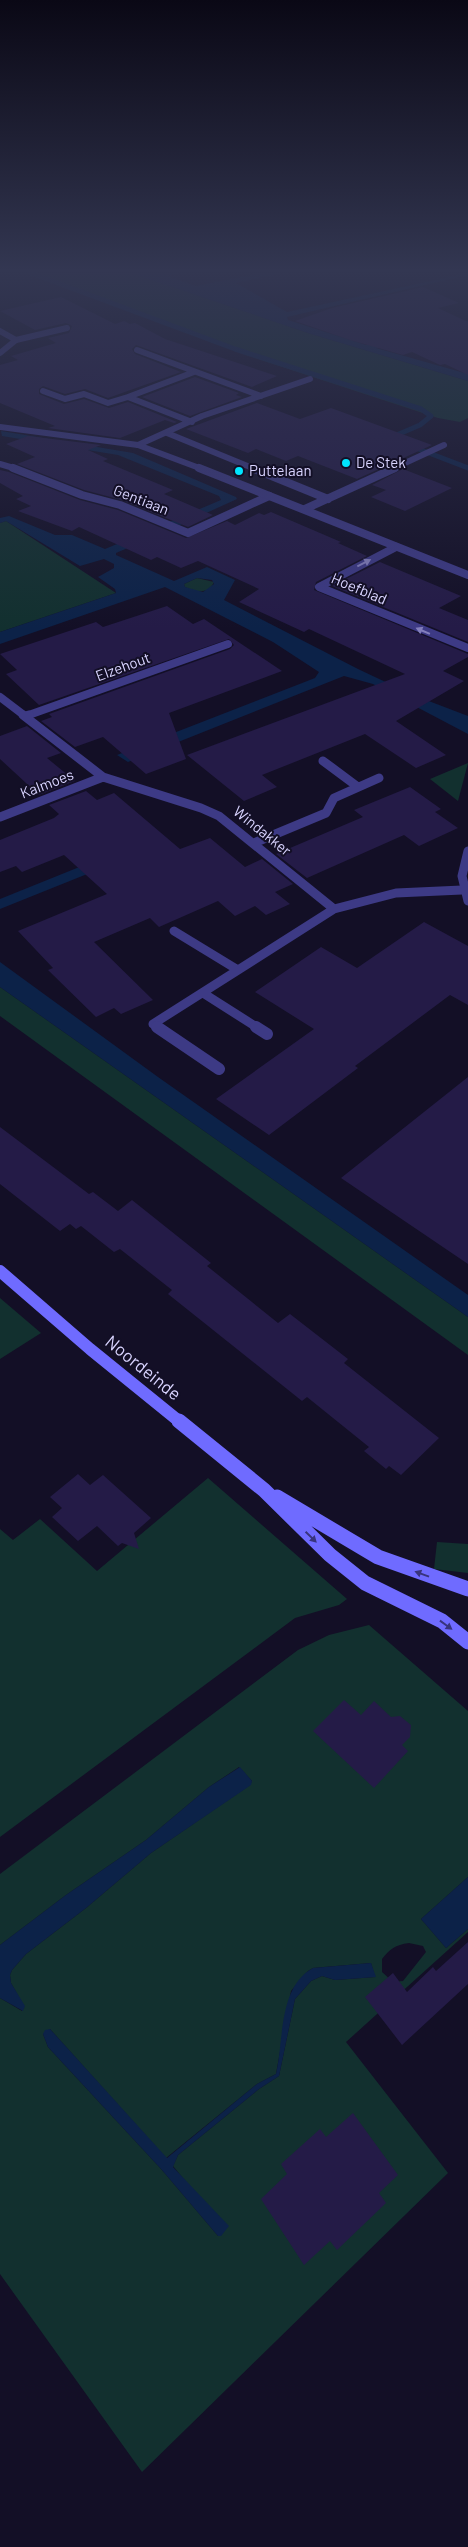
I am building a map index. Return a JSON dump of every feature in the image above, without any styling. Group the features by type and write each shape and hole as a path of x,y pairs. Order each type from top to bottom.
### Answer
{"main road":[{"name":"Noordeinde","path":"0,1271 90,1350 264,1490 330,1555 366,1583 442,1622 468,1642"},
{"name":"Noordeinde","path":"264,1490 378,1557 468,1589"}],"street":[{"path":"45,392 66,399 84,394 108,403 142,392"},
{"path":"250,392 262,396"},
{"path":"138,445 217,410 274,392"},
{"path":"128,397 192,422"},
{"path":"0,427 138,445 162,452 468,575"},
{"path":"167,433 328,499"},
{"path":"305,509 444,445"},
{"name":"Gentiaan","path":"0,464 32,473 82,495 120,505 188,533 269,496"},
{"name":"Hoefblad","path":"396,546 320,586 461,647 468,648"},
{"name":"Elzehout","path":"26,716 228,644"},
{"name":"Windakker","path":"0,697 103,777 201,808 219,816 334,909"},
{"path":"323,761 358,787"},
{"name":"Kalmoes","path":"0,817 103,777"},
{"path":"254,843 326,813 334,798 379,778"},
{"path":"468,851 461,873 462,890 468,901"},
{"path":"219,1070 154,1024 334,909 396,894 462,890"},
{"path":"174,931 238,970"},
{"path":"203,993 267,1034"}],"green space":[{"path":"358,392 468,392 468,418 460,422 438,418"},
{"path":"6,521 116,593 0,632 0,523"},
{"path":"197,578 214,582 209,589 202,591 185,587 184,584"},
{"path":"468,763 458,801 430,779"},
{"path":"0,987 468,1317 468,1355 0,1016"},
{"path":"0,1298 41,1333 0,1359"},
{"path":"208,1478 347,1599 339,1605 295,1618 0,1837 0,1529 13,1540 40,1519 97,1571"},
{"path":"437,1542 468,1544 468,1573 434,1569"},
{"path":"369,1625 468,1711 468,1877 421,1919 446,1948 468,1929 468,1932 346,2042 448,2173 142,2472 0,2274 0,1998 22,2011 24,2006 11,1983 10,1975 26,1954 86,1908 151,1853 250,1785 252,1781 239,1767 209,1787 146,1840 66,1895 0,1945 0,1874 298,1650 329,1635","holes":["409,1943 423,1946 426,1952 403,1981 393,1982 382,1972 382,1959 393,1948","371,1963 375,1977 335,1980 322,1976 311,1981 295,1999 279,2076 259,2089 178,2155 173,2166 192,2189 221,2236 218,2236 162,2170 48,2047 43,2034 50,2029 166,2158 257,2084 276,2074 291,1991 308,1971 313,1968"]}],"water":[{"path":"1,431 133,453 237,499 180,525 169,522 221,500 219,496 118,455 2,436"},
{"path":"9,516 55,535 72,535 105,549 158,527 167,531 116,553 116,555 174,581 207,567 235,580 224,600 358,669 413,695 468,716 468,734 373,684 344,676 128,762 117,755 315,678 319,672 273,642 165,587 0,644 0,632 116,593 115,589 98,577 114,568 114,564 104,559 80,566 6,521 0,523 0,518","holes":["197,578 212,580 214,584 203,592 185,587 184,584"]},
{"path":"129,847 137,854 0,909 0,899"},
{"path":"0,962 158,1077 468,1295 468,1317 0,987"},
{"path":"240,1767 252,1781 251,1785 151,1853 86,1908 26,1954 10,1975 11,1983 25,2006 23,2011 0,1998 0,1945 66,1895 146,1840 209,1787"},
{"path":"468,1877 468,1929 446,1948 421,1919"},
{"path":"371,1963 376,1977 335,1980 322,1976 311,1981 295,1999 279,2076 259,2089 178,2155 173,2167 229,2226 221,2236 218,2236 162,2170 48,2047 43,2034 45,2030 50,2029 167,2158 257,2084 276,2074 284,2015 294,1988 302,1977 313,1968"}],"building":[{"path":"0,392 39,392 39,394 64,404 84,399 109,408 128,402 177,422 165,420 120,438 48,428 55,426 0,403"},
{"path":"92,392 125,392 108,398"},
{"path":"156,392 236,392 239,393 236,395 242,397 190,416 142,397"},
{"path":"257,403 300,419 331,408 432,445 357,479 298,456 286,461 256,449 248,453 186,429"},
{"path":"28,436 101,445 88,450 108,459 103,461 173,490 164,494 213,515 188,527 122,500 84,490 17,464 35,457 6,444"},
{"path":"403,469 452,488 405,511 371,497 386,490 372,485"},
{"path":"0,470 80,500 118,510 186,538 227,521 235,525 259,513 264,515 271,512 341,542 338,543 367,556 316,582 314,590 468,654 468,657 443,671 464,681 396,721 446,755 416,768 365,734 262,775 277,787 244,801 187,755 405,674 309,629 304,632 239,602 259,589 198,561 181,568 157,557 151,560 79,527 72,531 18,511 31,506 16,499 23,496 0,483"},
{"path":"380,562 461,596 439,608 468,620 468,642 332,586"},
{"path":"167,606 193,624 204,619 282,671 169,713 186,759 146,774 103,737 75,747 41,721 52,717 49,714 230,649 234,645 229,639 39,705 6,674 17,670 0,654 96,622 103,627"},
{"path":"27,726 61,753 47,758 75,781 39,795 0,759 0,736"},
{"path":"410,787 441,809 435,812 458,828 419,846 404,835 307,878 276,854 363,817 354,810"},
{"path":"86,791 97,800 114,793 180,849 210,838 245,867 262,859 293,884 275,892 290,904 266,915 255,906 235,916 218,901 159,927 150,918 94,942 153,1000 121,1014 114,1008 96,1017 48,970 53,968 18,931 107,894 64,855 22,872 16,866 0,872 0,840 54,818 59,814 49,805"},
{"path":"424,922 468,946 468,1005 450,995 355,1066 358,1068 269,1135 216,1099 314,1029 255,992 321,947 357,968"},
{"path":"468,1077 468,1264 341,1178"},
{"path":"0,1127 89,1194 93,1192 118,1211 132,1200 211,1263 207,1266 278,1323 290,1314 348,1359 344,1363 439,1438 401,1475 389,1466 386,1469 364,1451 369,1447 307,1397 302,1401 168,1294 172,1290 120,1249 114,1252 81,1226 76,1229 70,1224 60,1231 0,1184"},
{"path":"78,1474 90,1485 103,1475 151,1518 134,1533 139,1549 122,1543 118,1546 97,1526 78,1541 52,1517 62,1508 50,1497"},
{"path":"344,1700 361,1715 374,1701 391,1717 400,1716 411,1725 410,1737 402,1745 408,1751 374,1788 313,1731"},
{"path":"468,1942 468,1984 402,2045 365,1997 393,1973 407,1992 433,1967 436,1971"},
{"path":"353,2113 398,2175 379,2193 386,2203 337,2250 330,2241 304,2265 261,2199 287,2174 281,2164 320,2129 326,2137"}],"waterway":[{"path":"368,392 421,409 431,416 420,425 392,437 394,440"},
{"path":"408,445 468,468"}],"place":[{"name":"De Stek","path":"346,463"},
{"name":"Puttelaan","path":"239,471"}]}
